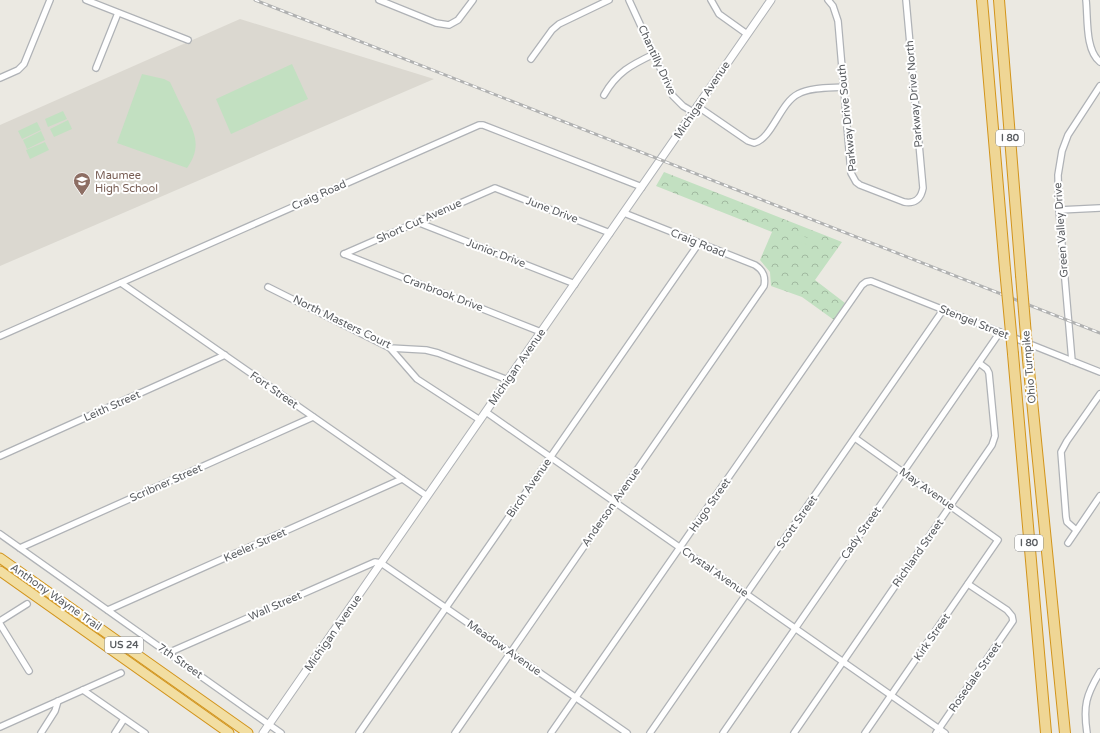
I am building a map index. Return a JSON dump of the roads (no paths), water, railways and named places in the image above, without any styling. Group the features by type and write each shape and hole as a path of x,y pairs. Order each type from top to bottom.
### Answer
{"highway":[{"name":"Ohio Turnpike","path":"982,0 1046,733"},
{"name":"Ohio Turnpike","path":"999,0 1028,360 1066,733"},
{"name":"Anthony Wayne Trail","path":"0,558 248,733"},
{"name":"Anthony Wayne Trail","path":"0,571 228,733"}],"street":[{"path":"0,78 18,70 24,64 50,0"},
{"path":"86,0 188,40"},
{"path":"379,0 436,23 450,26 458,20 473,0"},
{"path":"531,59 552,30 559,24 609,0"},
{"name":"Chantilly Drive","path":"629,0 673,96 683,106 695,109 748,142 754,143 762,140 788,103 798,94 806,91 844,87"},
{"path":"711,0 719,14 747,34"},
{"name":"Michigan Avenue","path":"264,733 771,0"},
{"name":"Parkway Drive South","path":"828,0 836,13 838,21 851,170 853,177 860,185 910,203 921,196 923,188"},
{"name":"Parkway Drive North","path":"906,0 923,188"},
{"path":"1086,0 1090,48 1100,62"},
{"path":"96,68 118,13"},
{"path":"604,95 610,85 626,68 654,54"},
{"name":"Green Valley Drive","path":"1072,361 1059,210 1058,175 1062,151 1068,135 1100,86"},
{"name":"Craig Road","path":"0,336 479,125 483,125 642,187"},
{"name":"Short Cut Avenue","path":"344,254 494,188"},
{"name":"June Drive","path":"494,188 610,233"},
{"path":"1059,210 1100,208"},
{"name":"Craig Road","path":"624,213 755,265 762,270 765,280"},
{"name":"Junior Drive","path":"417,222 575,284"},
{"name":"Birch Avenue","path":"359,733 699,243"},
{"name":"Cranbrook Drive","path":"344,254 541,332"},
{"name":"Anderson Avenue","path":"455,733 764,286 765,280"},
{"name":"Stengel Street","path":"871,281 1100,372"},
{"name":"Hugo Street","path":"552,733 862,285 871,281"},
{"name":"Fort Street","path":"121,283 427,496"},
{"name":"North Masters Court","path":"268,287 390,348 426,350 438,353 508,380"},
{"name":"Scott Street","path":"650,733 944,310"},
{"name":"Cady Street","path":"723,733 1000,332"},
{"path":"390,348 417,379 480,420"},
{"name":"Leith Street","path":"0,456 225,355"},
{"name":"Richland Street","path":"794,733 994,442 995,436 989,373 987,369 979,363"},
{"path":"1076,530 1067,522 1060,457 1063,446 1100,394"},
{"name":"Crystal Avenue","path":"486,412 891,695 938,731 945,733"},
{"name":"Scribner Street","path":"20,548 313,417"},
{"name":"May Avenue","path":"855,438 998,540"},
{"name":"Keeler Street","path":"108,610 402,479"},
{"path":"1068,543 1100,496"},
{"name":"7th Street","path":"0,534 281,733"},
{"name":"Kirk Street","path":"865,733 998,540"},
{"name":"Wall Street","path":"168,652 375,562 381,563"},
{"name":"Meadow Avenue","path":"381,563 627,733"},
{"name":"Rosedale Street","path":"938,731 1013,621 1012,616 1007,610 968,584"},
{"path":"0,621 27,604"},
{"path":"0,624 29,671"},
{"path":"1087,733 1085,711 1086,698 1100,672"},
{"path":"0,727 121,673"},
{"path":"83,690 145,733"},
{"path":"41,733 55,711 58,701"},
{"path":"114,733 124,719"}],"railway":[{"path":"255,0 1100,333"}],"place":[{"name":"Maumee High School","path":"82,196"}]}
